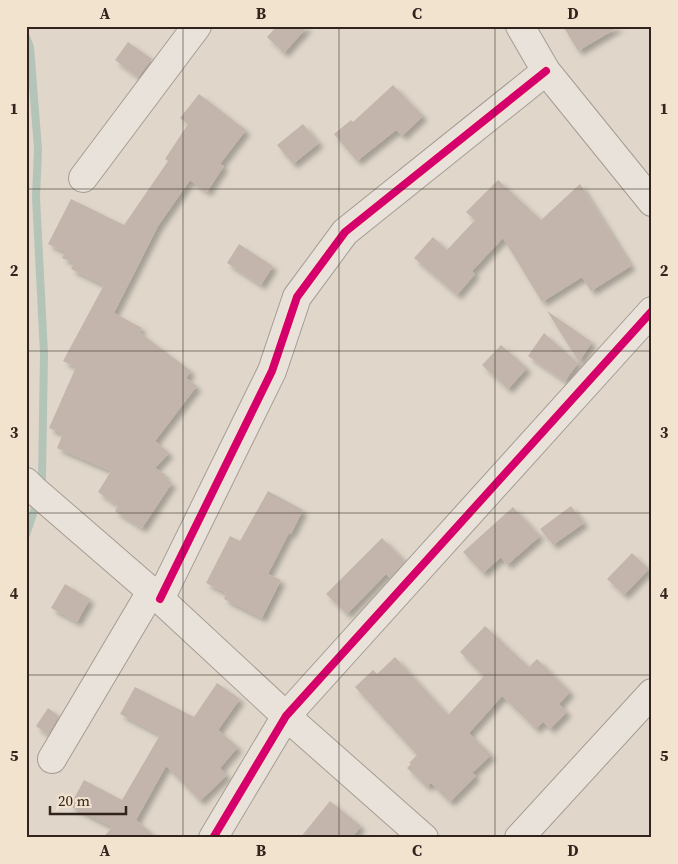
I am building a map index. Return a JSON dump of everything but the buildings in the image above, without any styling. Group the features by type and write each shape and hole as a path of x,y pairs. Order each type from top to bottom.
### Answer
{"street":[{"path":"83,178 196,26"},
{"path":"520,26 546,71 652,202"},
{"path":"52,758 155,596 272,371 297,297 345,232 546,71"},
{"path":"213,838 286,716 652,311"},
{"path":"26,482 424,838"},
{"path":"519,838 652,693"}],"waterway":[{"path":"26,37 30,47 38,149 36,197 44,353 42,479"},
{"path":"26,535 38,499"}],"cycle path":[{"path":"160,599 272,371 297,297 345,232 546,71"},
{"path":"213,838 286,716 652,311"}]}
